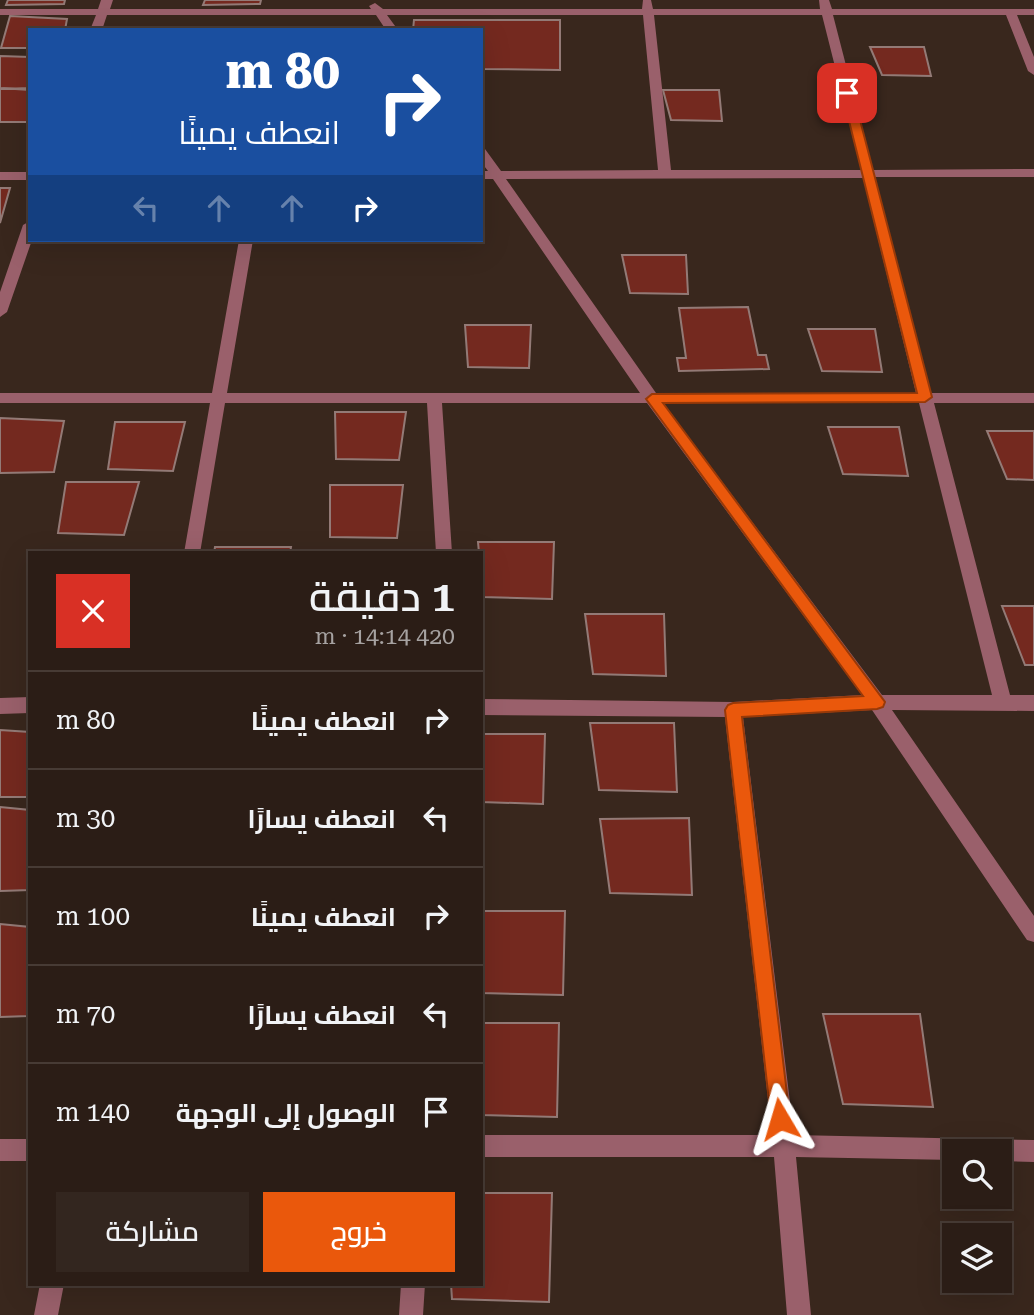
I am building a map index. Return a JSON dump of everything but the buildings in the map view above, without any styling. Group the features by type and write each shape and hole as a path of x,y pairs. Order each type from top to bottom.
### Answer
{"street":[{"path":"97,28 107,0"},
{"path":"371,0 391,28"},
{"path":"0,12 290,17 379,12 648,6 825,6 1034,12"},
{"path":"648,6 665,173"},
{"path":"825,6 1003,703"},
{"path":"1010,12 1034,71"},
{"path":"483,158 489,175 877,702 1034,933"},
{"path":"489,175 1034,173"},
{"path":"0,176 28,176"},
{"path":"0,312 28,231"},
{"path":"192,551 246,242"},
{"path":"434,397 444,551"},
{"path":"0,398 1034,397"},
{"path":"483,707 733,710 877,702 1034,703"},
{"path":"0,706 28,705"},
{"path":"733,710 784,1146 799,1315"},
{"path":"483,1146 784,1146 1034,1151"},
{"path":"0,1150 28,1150"},
{"path":"46,1315 52,1286"},
{"path":"411,1315 413,1286"}],"route":[{"path":"780,1119 733,710 877,702 652,399 925,397 847,93"}]}
